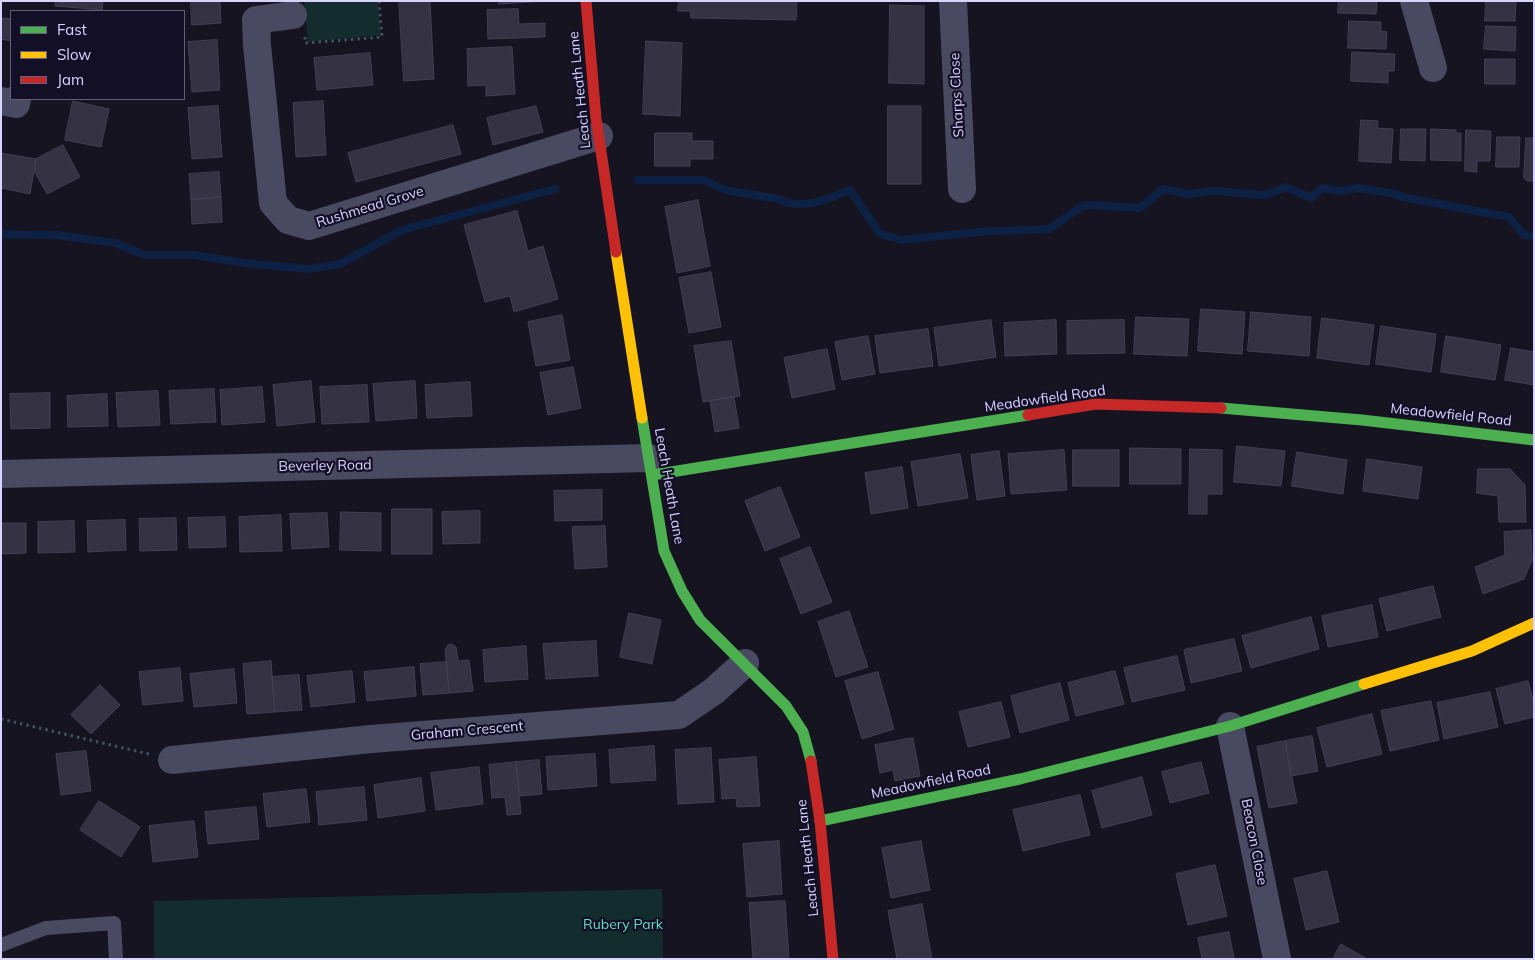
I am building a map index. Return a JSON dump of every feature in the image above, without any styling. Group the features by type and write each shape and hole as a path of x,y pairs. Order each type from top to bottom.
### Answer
{"street":[{"name":"Leach Heath Lane","path":"586,1 596,118 664,550 682,591 700,620 786,706 803,732 811,761 820,821 834,959"},
{"name":"Sharps Close","path":"953,1 962,190"},
{"path":"1414,1 1433,68"},
{"name":"Rushmead Grove","path":"299,25 256,20 256,45 273,204 288,220 309,226 599,136"},
{"path":"1,101 16,104 17,100"},
{"name":"Meadowfield Road","path":"650,466 1096,404 1237,409 1362,420 1534,440"},
{"name":"Beverley Road","path":"1,474 650,466"},
{"name":"Meadowfield Road","path":"820,821 1020,779 1230,726 1472,651 1534,623"},
{"name":"Graham Crescent","path":"172,760 371,739 679,715 714,691 745,663"},
{"name":"Beacon Close","path":"1230,726 1277,959"}],"lane":[{"path":"1,945 46,928 114,924 116,959"}],"path":[{"path":"299,25 305,43 382,37 379,1"},
{"path":"1,718 172,760"}],"green space":[{"path":"304,1 378,1 381,35 308,42"},
{"name":"Rubery Park","path":"662,889 663,959 154,959 154,901"}],"building":[{"path":"56,1 103,1 102,10 55,6"},
{"path":"191,1 220,1 221,23 192,25"},
{"path":"399,1 430,1 434,79 404,81"},
{"path":"499,1 545,1 499,4"},
{"path":"679,1 797,1 796,20 691,18 690,11 678,11"},
{"path":"1339,1 1377,1 1376,14 1338,13"},
{"path":"1486,1 1516,1 1515,21 1485,21"},
{"path":"890,5 924,6 924,84 889,83"},
{"path":"518,9 519,24 545,23 545,37 488,39 487,10"},
{"path":"3,18 10,19 10,41 1,39"},
{"path":"1349,21 1381,22 1381,31 1387,32 1386,49 1348,48"},
{"path":"1486,26 1516,27 1515,51 1484,49"},
{"path":"217,40 220,90 192,92 188,42"},
{"path":"646,41 682,43 680,116 643,114"},
{"path":"512,47 515,94 486,96 486,85 468,86 467,49"},
{"path":"1352,52 1395,54 1394,71 1388,71 1388,83 1351,81"},
{"path":"370,53 373,85 317,90 314,58"},
{"path":"1485,59 1515,59 1515,84 1485,84"},
{"path":"73,101 109,109 101,147 65,140"},
{"path":"323,101 326,155 296,157 293,103"},
{"path":"218,106 222,157 192,159 188,108"},
{"path":"536,106 543,132 493,145 487,118"},
{"path":"888,106 921,106 921,184 888,184"},
{"path":"1361,120 1378,121 1377,128 1393,129 1391,163 1359,161"},
{"path":"453,125 461,154 356,182 348,153"},
{"path":"1401,129 1426,129 1425,161 1400,160"},
{"path":"1431,129 1456,130 1456,133 1461,133 1461,161 1431,160"},
{"path":"1466,130 1491,131 1490,161 1477,161 1477,172 1465,171"},
{"path":"655,133 692,133 692,141 713,141 713,159 690,159 690,166 655,166"},
{"path":"1497,137 1520,137 1519,167 1496,167"},
{"path":"1526,138 1534,138 1534,181 1527,181 1524,178"},
{"path":"63,145 80,177 47,194 34,171 36,159"},
{"path":"1,153 36,159 30,194 1,188"},
{"path":"219,172 221,197 191,200 189,174"},
{"path":"221,197 222,222 192,224 191,200"},
{"path":"698,200 710,266 677,273 665,207"},
{"path":"517,211 528,251 543,246 558,299 514,312 510,296 485,302 464,225"},
{"path":"711,272 721,327 689,333 679,278"},
{"path":"1201,309 1245,312 1242,354 1198,351"},
{"path":"1251,312 1311,317 1309,356 1248,351"},
{"path":"562,315 570,360 536,366 528,322"},
{"path":"1136,317 1189,319 1187,356 1134,354"},
{"path":"1322,318 1374,325 1369,365 1317,358"},
{"path":"991,320 996,357 939,366 934,328"},
{"path":"1056,320 1057,354 1005,356 1004,323"},
{"path":"1124,320 1125,353 1067,354 1067,321"},
{"path":"1381,326 1436,334 1431,372 1376,364"},
{"path":"928,329 933,366 880,373 875,336"},
{"path":"868,336 875,374 842,380 835,342"},
{"path":"1446,336 1501,345 1495,380 1441,372"},
{"path":"731,341 740,396 703,402 694,346"},
{"path":"1511,348 1534,352 1534,385 1505,380"},
{"path":"827,349 835,389 792,398 784,358"},
{"path":"573,367 581,408 548,415 540,373"},
{"path":"311,381 315,422 277,426 273,385"},
{"path":"415,381 417,418 376,421 373,384"},
{"path":"470,382 472,416 427,418 425,385"},
{"path":"367,385 369,422 322,424 320,387"},
{"path":"262,387 265,422 222,425 220,390"},
{"path":"214,389 216,422 171,424 169,391"},
{"path":"158,391 160,425 118,427 116,393"},
{"path":"50,393 50,428 11,429 10,394"},
{"path":"107,394 108,426 68,427 67,396"},
{"path":"734,397 739,428 715,432 710,401"},
{"path":"1237,446 1285,451 1281,486 1234,482"},
{"path":"1130,448 1181,449 1181,484 1130,484"},
{"path":"1190,449 1222,450 1222,494 1207,494 1207,514 1189,514"},
{"path":"1064,450 1067,490 1011,494 1008,454"},
{"path":"1073,450 1119,450 1119,486 1073,486"},
{"path":"999,451 1005,496 977,500 971,455"},
{"path":"1297,452 1347,460 1343,494 1292,486"},
{"path":"960,454 968,498 918,506 911,462"},
{"path":"1367,459 1422,467 1418,499 1363,491"},
{"path":"902,467 908,508 871,514 865,473"},
{"path":"1478,469 1510,469 1525,485 1526,522 1499,522 1498,496 1477,493"},
{"path":"780,487 800,537 765,551 745,501"},
{"path":"602,490 602,520 555,521 554,491"},
{"path":"392,509 432,509 432,554 392,554"},
{"path":"480,511 480,543 443,544 442,512"},
{"path":"341,512 381,513 381,551 340,550"},
{"path":"327,513 329,547 292,549 290,514"},
{"path":"281,515 282,551 240,552 239,517"},
{"path":"225,517 226,547 189,548 188,518"},
{"path":"176,518 177,550 140,551 139,519"},
{"path":"125,520 126,550 88,552 87,521"},
{"path":"74,521 75,552 38,553 38,522"},
{"path":"1,523 26,523 26,553 1,554"},
{"path":"605,526 607,567 575,569 572,527"},
{"path":"1531,530 1532,560 1524,579 1483,594 1475,567 1505,555 1504,532"},
{"path":"810,547 832,602 801,614 780,559"},
{"path":"1433,586 1441,617 1387,631 1379,599"},
{"path":"1372,605 1378,637 1328,647 1322,616"},
{"path":"849,611 868,667 836,677 818,622"},
{"path":"629,613 661,620 652,664 620,657"},
{"path":"1311,617 1319,649 1251,668 1242,636"},
{"path":"1234,639 1242,671 1191,683 1184,650"},
{"path":"596,641 598,676 546,679 543,644"},
{"path":"452,644 456,647 458,661 469,660 473,691 449,693 445,650 448,645"},
{"path":"526,646 528,679 485,682 483,650"},
{"path":"1177,656 1185,690 1132,702 1124,668"},
{"path":"271,661 275,712 247,714 243,664"},
{"path":"447,662 449,693 423,695 420,664"},
{"path":"414,667 416,696 367,701 364,672"},
{"path":"180,668 183,701 143,705 139,672"},
{"path":"234,669 237,703 194,707 190,674"},
{"path":"352,671 355,702 311,707 307,676"},
{"path":"1115,671 1124,704 1076,716 1068,683"},
{"path":"878,672 894,729 862,739 845,681"},
{"path":"299,675 302,710 275,712 272,677"},
{"path":"1528,681 1534,703 1534,717 1505,724 1496,689"},
{"path":"1060,683 1069,720 1020,733 1011,696"},
{"path":"100,685 120,705 91,734 71,715"},
{"path":"1490,692 1498,727 1444,739 1437,703"},
{"path":"1431,701 1439,740 1390,751 1381,711"},
{"path":"1001,702 1010,737 968,747 959,712"},
{"path":"1372,714 1382,754 1327,767 1317,728"},
{"path":"1312,736 1318,771 1291,776 1285,741"},
{"path":"913,738 920,776 895,781 893,770 880,773 875,745"},
{"path":"1285,741 1297,803 1269,808 1257,747"},
{"path":"654,746 656,780 611,783 609,750"},
{"path":"711,748 714,802 678,804 675,750"},
{"path":"86,751 91,791 61,795 56,754"},
{"path":"595,754 597,786 548,790 546,757"},
{"path":"756,757 760,806 737,807 736,798 722,799 719,760"},
{"path":"539,760 542,794 520,796 516,762"},
{"path":"516,762 521,814 507,815 505,797 492,798 489,765"},
{"path":"1201,762 1209,793 1170,803 1162,772"},
{"path":"479,767 483,804 436,810 431,773"},
{"path":"1142,777 1152,815 1102,828 1092,791"},
{"path":"421,778 425,811 378,818 374,785"},
{"path":"364,787 367,820 319,825 316,792"},
{"path":"306,789 310,822 267,827 263,794"},
{"path":"1080,795 1090,835 1023,851 1013,810"},
{"path":"99,801 140,827 121,857 80,830"},
{"path":"256,807 259,839 208,844 205,812"},
{"path":"194,821 198,857 153,862 149,826"},
{"path":"779,841 782,894 747,897 743,844"},
{"path":"921,841 930,890 891,898 882,848"},
{"path":"1215,865 1227,916 1188,925 1176,874"},
{"path":"1327,871 1339,922 1306,930 1294,879"},
{"path":"785,901 789,959 753,959 749,903"},
{"path":"922,904 932,959 897,959 888,911"},
{"path":"1229,932 1234,959 1202,959 1198,938"},
{"path":"1341,944 1367,959 1333,959"}],"waterway":[{"path":"638,180 704,180 725,190 779,199 796,204 815,202 850,190 880,234 902,240 978,232 1049,229 1084,205 1140,208 1163,189 1189,194 1214,191 1265,195 1286,187 1311,198 1322,188 1341,191 1358,188 1395,194 1402,197 1509,217 1524,235 1534,236"},
{"path":"1,234 56,235 115,243 145,255 194,255 245,263 308,269 340,264 402,230 555,189"}],"traffic: fast":[{"path":"1221,408 1362,420 1534,440"},
{"path":"652,475 1028,415"},
{"path":"642,418 664,551 682,591 700,620 786,706 803,732 811,761"},
{"path":"820,821 1020,779 1230,726 1364,684"}],"traffic: slow":[{"path":"616,252 642,418"},
{"path":"1364,684 1472,651 1534,623"}],"traffic: jam":[{"path":"586,1 596,118 616,252"},
{"path":"1028,415 1096,404 1221,408"},
{"path":"811,761 820,821 833,959"}]}
